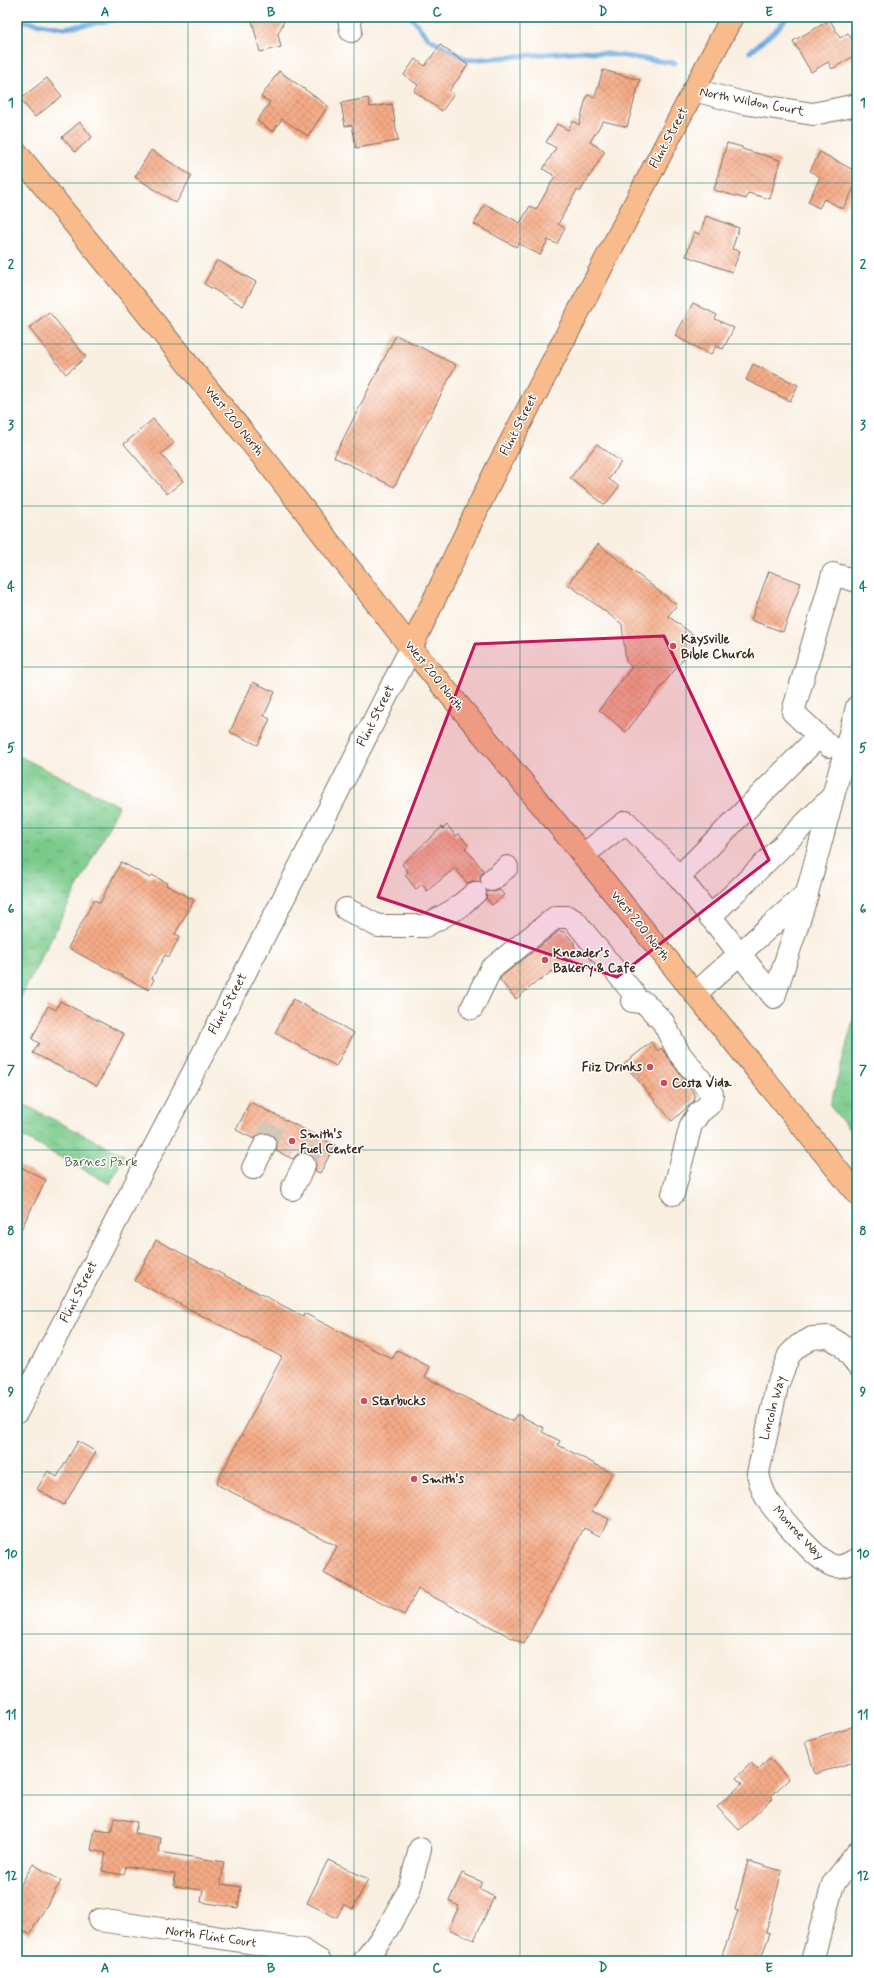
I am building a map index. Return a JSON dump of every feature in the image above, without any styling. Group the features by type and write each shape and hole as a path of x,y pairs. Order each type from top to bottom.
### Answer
{"main road":[{"name":"Flint Street","path":"411,648 498,465 567,330 732,17"},
{"name":"West 200 North","path":"17,153 271,467 411,648 584,855 857,1194"}],"street":[{"name":"North Wildon Court","path":"694,90 743,103 813,114 857,105"},
{"path":"843,758 818,737 793,712 833,574 857,581"},
{"name":"Flint Street","path":"17,1412 278,909 411,648"},
{"path":"584,855 626,822 679,877 774,997 807,893 857,707"},
{"path":"679,877 818,737"},
{"path":"710,917 833,796"},
{"path":"346,910 378,926 425,926 456,909 491,880"},
{"path":"695,994 807,893"},
{"path":"472,1008 491,969 556,917 568,917 575,921 634,994 632,1001 645,1003 663,1022 679,1053 712,1094 710,1104 699,1114 692,1125 673,1194"},
{"path":"253,1168 265,1145"},
{"path":"292,1189 304,1165"},
{"name":"Lincoln Way","path":"758,1473 777,1386 789,1355 798,1346 812,1338 830,1338 842,1345 857,1364"},
{"name":"Monroe Way","path":"758,1473 760,1486 769,1501 792,1529 825,1563 835,1567 844,1566 857,1559"},
{"path":"364,1961 385,1933 409,1890 420,1849"},
{"path":"812,1961 833,1884 857,1853"},
{"name":"North Flint Court","path":"99,1920 302,1950 320,1961"}],"highlighted area":[{"path":"664,636 769,860 617,977 378,897 475,644"}],"green space":[{"path":"17,755 119,806 17,1005"},
{"path":"857,1006 857,1139 830,1106"},
{"name":"Barnes Park","path":"17,1101 124,1155 110,1184 17,1134"}],"building":[{"path":"251,17 286,17 278,34 281,47 260,52"},
{"path":"830,20 840,38 848,33 857,49 857,54 832,69 828,62 811,72 793,41"},
{"path":"440,45 468,65 449,91 454,94 442,111 414,91 418,85 404,75 415,59 425,66"},
{"path":"603,70 640,80 627,127 603,121 590,142 605,151 580,192 577,190 558,224 565,228 557,244 548,240 540,255 518,243 516,247 474,224 485,204 520,223 530,206 536,210 555,176 543,169 556,148 546,142 557,124 568,130 573,121 579,125 587,95 595,97"},
{"path":"279,71 328,106 308,136 282,119 273,132 257,121 270,102 261,97"},
{"path":"47,78 62,96 35,117 20,99"},
{"path":"368,98 370,107 392,104 398,141 356,148 352,125 345,126 341,103"},
{"path":"80,122 92,137 75,152 62,137"},
{"path":"727,143 780,160 770,199 748,193 746,199 714,190"},
{"path":"151,150 192,176 176,203 135,177"},
{"path":"820,152 857,172 857,182 843,209 824,199 819,208 808,202 820,177 810,171"},
{"path":"706,216 739,228 732,249 740,251 732,272 686,256 694,232 700,234"},
{"path":"217,260 256,282 243,306 204,284"},
{"path":"693,303 717,315 715,319 734,328 723,349 716,346 711,355 675,336"},
{"path":"49,312 86,357 66,374 29,328"},
{"path":"396,335 456,365 394,487 334,457"},
{"path":"753,364 798,385 790,401 746,380"},
{"path":"153,419 174,443 161,454 183,481 167,494 124,444"},
{"path":"597,444 621,462 609,479 619,487 605,505 570,478"},
{"path":"598,544 677,605 668,616 699,639 626,732 599,710 632,667 626,662 622,624 568,584"},
{"path":"769,571 801,583 783,632 751,620"},
{"path":"253,682 275,692 264,716 270,719 258,745 230,732"},
{"path":"447,825 456,836 459,834 468,845 465,848 484,871 480,876 480,882 473,881 467,883 455,868 427,891 422,884 416,889 405,875 408,872 402,864 442,827 443,829"},
{"path":"121,862 150,878 152,875 167,883 166,885 194,900 175,934 180,936 169,957 165,955 152,978 154,979 149,990 68,948 94,900 100,903"},
{"path":"500,890 504,895 492,905 486,898 487,891 494,892"},
{"name":"Kneader's Bakery & Cafe","path":"559,931 564,932 573,941 577,954 554,973 552,971 540,981 539,980 516,999 500,980 501,977"},
{"path":"293,999 354,1033 336,1066 275,1033"},
{"path":"60,1001 124,1034 97,1086 33,1053 39,1043 32,1039 48,1006 56,1010"},
{"path":"651,1042 658,1051 661,1048 695,1095 694,1101 672,1121 624,1064"},
{"name":"Smith's Fuel Center","path":"250,1102 335,1145 320,1173 315,1171 315,1158 310,1154 297,1154 293,1159 276,1151 276,1139 270,1134 259,1134 254,1139 236,1130"},
{"path":"17,1165 46,1180 17,1237"},
{"name":"Smith's","path":"156,1240 303,1316 304,1313 392,1359 397,1350 430,1367 425,1377 513,1422 517,1414 544,1428 542,1432 560,1441 558,1445 612,1473 592,1511 609,1519 600,1536 584,1528 524,1644 418,1589 404,1615 323,1573 337,1546 216,1484 282,1357 135,1281"},
{"path":"78,1441 96,1452 64,1505 37,1489 48,1471 57,1477"},
{"path":"857,1725 857,1761 815,1774 805,1741"},
{"path":"769,1758 789,1779 771,1796 773,1798 739,1830 717,1807 742,1784 736,1778 751,1763 758,1770"},
{"path":"114,1818 137,1822 135,1833 161,1838 159,1852 224,1862 221,1884 241,1887 238,1908 201,1902 203,1890 174,1886 175,1874 126,1866 124,1875 102,1871 106,1853 91,1850 95,1830 111,1832"},
{"path":"328,1860 368,1879 353,1909 344,1904 337,1918 307,1903"},
{"path":"748,1861 782,1871 766,1932 770,1933 760,1961 720,1961 738,1911 735,1910"},
{"path":"33,1864 61,1881 30,1934 17,1927 17,1891"},
{"path":"462,1873 482,1882 479,1889 494,1897 474,1940 449,1929 459,1906 449,1901"}],"waterway":[{"path":"17,20 64,28 115,20 120,17"},
{"path":"411,17 428,38 468,60 585,51 675,63"},
{"path":"750,52 778,28 787,17"}],"tunnel":[{"path":"265,1145 278,1116"},
{"path":"304,1165 318,1137"}],"place":[{"name":"Kaysville Bible Church","path":"673,646"},
{"name":"Kneader's Bakery & Cafe","path":"545,960"},
{"name":"Fiiz Drinks","path":"650,1067"},
{"name":"Costa Vida","path":"664,1083"},
{"name":"Smith's Fuel Center","path":"292,1141"},
{"name":"Starbucks","path":"364,1401"},
{"name":"Smith's","path":"414,1479"}]}
